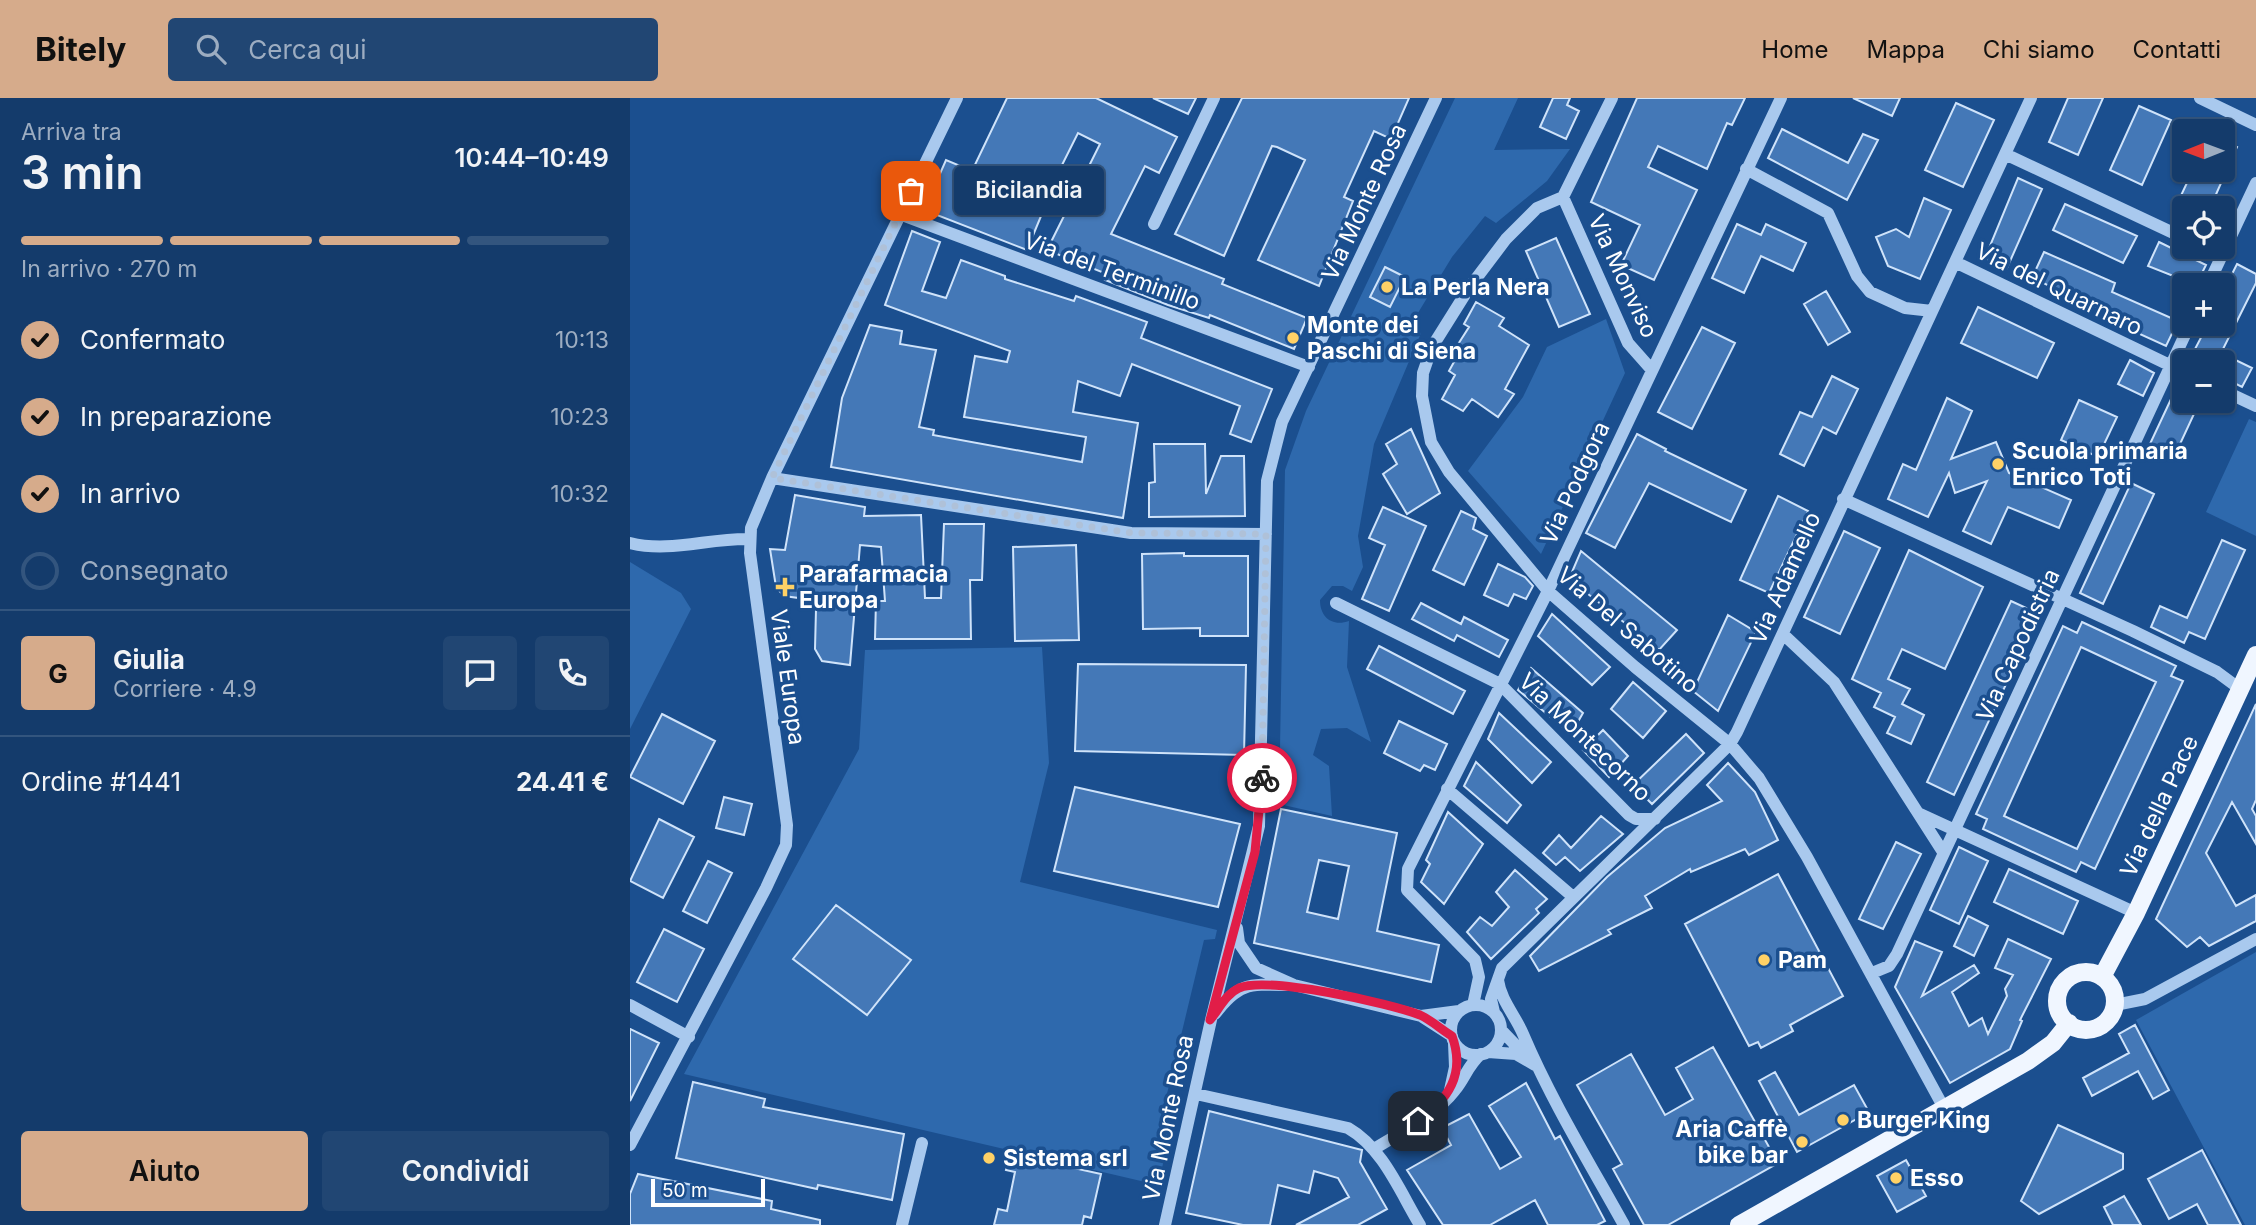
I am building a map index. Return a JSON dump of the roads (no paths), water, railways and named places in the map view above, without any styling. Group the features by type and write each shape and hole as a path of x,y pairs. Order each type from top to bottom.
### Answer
{"main road":[{"name":"Via della Pace","path":"2102,977 2136,913 2256,655"},
{"path":"2085,972 2102,977 2112,989 2115,1005 2107,1020 2093,1029 2076,1028 2059,1009 2059,992 2063,984 2077,973 2085,972"},
{"path":"1739,1225 2028,1061 2053,1043 2069,1023"}],"street":[{"name":"Viale Europa","path":"630,1145 689,1037 786,845 786,814 749,539 772,478 957,98"},
{"path":"1153,224 1214,98"},
{"name":"Via Monte Rosa","path":"1166,1225 1210,1020 1259,826 1267,481 1273,451 1282,422 1436,98"},
{"path":"1563,197 1612,98"},
{"name":"Via Podgora","path":"1475,960 1415,899 1406,884 1408,869 1548,591 1781,98"},
{"name":"Via Adamello","path":"1500,972 1572,896 1730,744 1784,635 1843,499 2031,98"},
{"path":"2200,98 2256,125"},
{"path":"2005,154 2172,232"},
{"path":"1746,169 1828,214 1857,276 1870,292 1905,308 1932,311"},
{"path":"2235,228 2256,183"},
{"name":"Via Monviso","path":"1563,197 1628,343 1651,369"},
{"name":"Via Del Sabotino","path":"1563,197 1537,208 1506,239 1469,288 1432,347 1423,373 1422,396 1431,442 1449,472 1548,591 1635,667 1730,744 1771,795 1872,972 1945,1110"},
{"name":"Via del Terminillo","path":"899,214 1309,367"},
{"name":"Via del Quarnaro","path":"1955,262 2171,366"},
{"name":"Via Capodistria","path":"1872,972 1881,971 1893,960 2185,336"},
{"path":"2235,396 2256,406"},
{"path":"772,478 1132,533 1266,534"},
{"path":"1843,499 2217,672 2240,690"},
{"path":"630,543 657,548 723,538 749,539"},
{"name":"Via Montecorno","path":"1336,603 1500,684 1629,815 1636,819 1655,819"},
{"path":"1784,635 1834,682 1943,852"},
{"path":"1447,789 1572,896"},
{"path":"1916,812 2136,913"},
{"path":"1236,921 1239,943 1256,968 1294,985 1421,1016 1459,1011 1473,1005 1493,1012"},
{"path":"2115,1005 2145,999 2256,939"},
{"path":"1475,960 1500,972"},
{"path":"1473,1005 1479,976 1475,960"},
{"path":"1500,972 1491,999 1493,1012 1501,1030 1535,1065"},
{"path":"1500,972 1502,998 1523,1035 1535,1065 1624,1225"},
{"path":"1210,1020 1230,994 1240,988 1294,985"},
{"path":"630,1005 689,1037"},
{"path":"1445,1100 1453,1082 1452,1023 1459,1011"},
{"path":"1421,1016 1466,1053 1516,1054 1535,1065"},
{"path":"1374,1149 1445,1100 1485,1053 1497,1043 1501,1030"},
{"path":"1196,1094 1348,1128 1374,1149 1420,1225"},
{"path":"902,1225 922,1143"}],"place":[{"name":"Bicilandia","path":"911,191"},
{"name":"La Perla Nera","path":"1387,287"},
{"name":"Monte dei Paschi di Siena","path":"1293,338"},
{"name":"Scuola primaria Enrico Toti","path":"1998,464"},
{"name":"Parafarmacia Europa","path":"785,587"},
{"name":"Pam","path":"1764,960"},
{"name":"Burger King","path":"1843,1120"},
{"name":"Aria Caffè bike bar","path":"1802,1142"},
{"name":"Sistema srl","path":"989,1158"},
{"name":"Esso","path":"1896,1178"}]}
